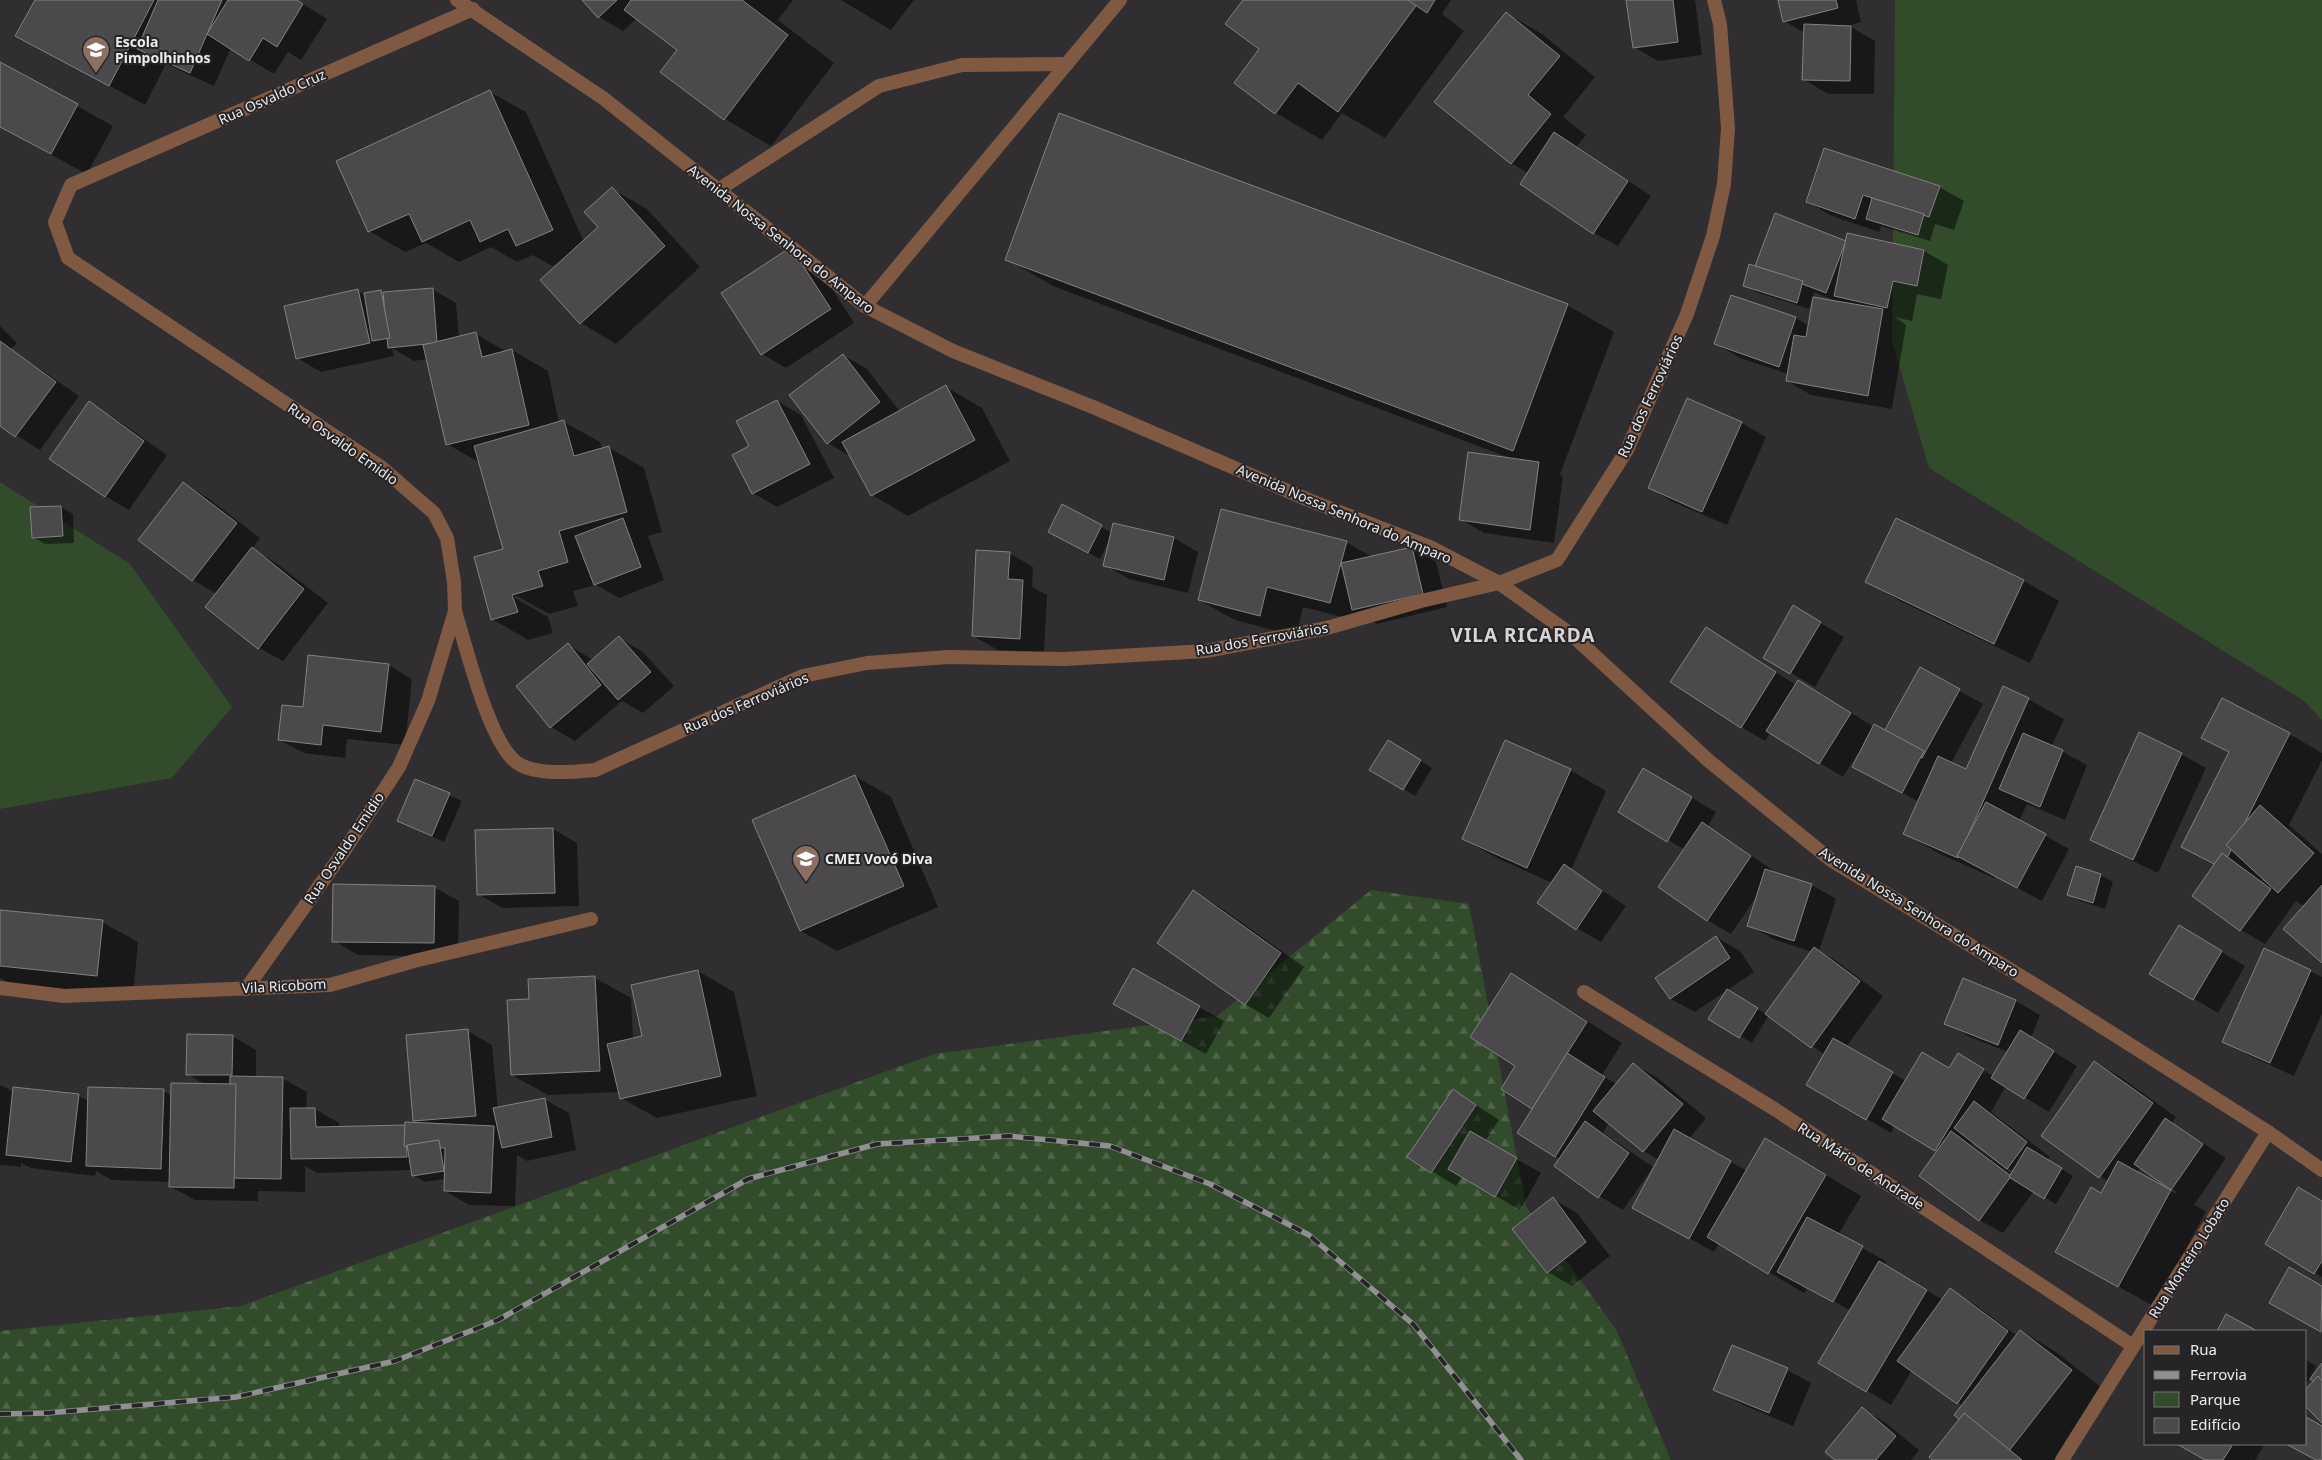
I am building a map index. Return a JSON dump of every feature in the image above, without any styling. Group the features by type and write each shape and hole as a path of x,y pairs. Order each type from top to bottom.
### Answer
{"street":[{"name":"Avenida Nossa Senhora do Amparo","path":"457,0 603,98 865,306 953,351 1093,406 1311,501 1430,547 1499,583 1572,635 1709,761 1831,860 2058,999 2268,1132 2322,1170"},
{"path":"865,306 1120,0"},
{"name":"Rua dos Ferroviários","path":"455,611 499,742 516,763 535,770 563,773 594,770 803,676 858,665 948,657 1065,659 1206,651 1327,628 1499,583 1557,560 1627,450 1688,314 1713,236 1724,184 1728,128 1720,24 1714,0"},
{"name":"Rua Osvaldo Cruz","path":"71,184 473,10"},
{"path":"718,190 879,86 962,65 1067,64"},
{"name":"Rua Osvaldo Emidio","path":"71,184 55,222 68,258 381,467 434,513 447,538 454,582 455,611 428,701 399,767 344,850 246,989"},
{"name":"Vila Ricobom","path":"0,988 64,996 330,985 414,961 591,919"},
{"name":"Rua Mário de Andrade","path":"1584,992 1776,1110 2133,1346"},
{"name":"Rua Monteiro Lobato","path":"2062,1460 2268,1132"}],"green space":[{"path":"1895,0 2322,0 2322,720 2304,701 1929,468 1892,341"},
{"path":"0,482 130,564 232,707 172,778 0,809"},
{"path":"1371,890 1469,904 1526,1206 1616,1329 1671,1460 0,1460 0,1331 241,1306 934,1054 1217,1016"}],"building":[{"name":"Escola Pimpolhinhos","path":"35,0 154,0 109,86 15,36"},
{"path":"158,0 222,0 190,73 137,49"},
{"path":"228,0 297,0 303,4 277,47 263,38 249,61 207,34"},
{"path":"582,0 617,0 598,18"},
{"path":"631,0 742,0 788,35 724,120 660,72 677,50 624,10"},
{"path":"1243,0 1414,0 1418,3 1338,112 1298,83 1275,114 1234,83 1259,49 1225,24"},
{"path":"1408,0 1435,0 1427,13"},
{"path":"1626,0 1673,0 1678,42 1633,48"},
{"path":"1778,0 1836,0 1838,8 1783,22"},
{"path":"1506,12 1560,56 1528,95 1551,114 1511,164 1434,102"},
{"path":"1804,24 1851,26 1850,81 1802,80"},
{"path":"0,62 78,104 51,154 0,127"},
{"path":"490,90 553,230 516,246 508,229 480,242 470,220 422,242 409,214 368,232 336,161"},
{"path":"1059,113 1568,304 1513,451 1005,260"},
{"path":"1554,132 1628,181 1593,234 1520,184"},
{"path":"1824,148 1940,186 1929,217 1863,195 1855,219 1806,202"},
{"path":"612,187 665,246 580,324 540,280 598,227 584,212"},
{"path":"1872,198 1924,214 1918,235 1866,219"},
{"path":"1775,213 1846,241 1826,293 1755,266"},
{"path":"1847,233 1924,250 1917,286 1893,281 1887,308 1834,296"},
{"path":"791,247 831,309 761,355 721,293"},
{"path":"1749,264 1803,281 1797,303 1743,286"},
{"path":"433,288 437,343 388,348 383,292"},
{"path":"358,289 370,343 296,359 284,306"},
{"path":"381,290 390,338 372,341 364,293"},
{"path":"1731,295 1796,317 1779,367 1714,344"},
{"path":"1813,297 1883,309 1868,396 1786,381 1794,335 1806,337"},
{"path":"476,332 482,357 512,349 529,425 446,445 423,345"},
{"path":"0,341 56,382 15,437 0,426"},
{"path":"843,354 880,402 827,444 789,395"},
{"path":"946,385 975,440 871,496 842,442"},
{"path":"1687,398 1742,422 1702,512 1648,488"},
{"path":"777,400 810,464 752,494 732,455 749,446 736,421"},
{"path":"89,401 144,441 105,497 49,459"},
{"path":"564,420 574,456 609,446 627,512 559,531 568,562 538,571 543,586 512,595 518,612 491,620 474,557 503,549 474,446"},
{"path":"1468,452 1539,462 1530,530 1459,520"},
{"path":"183,482 237,523 192,581 138,540"},
{"path":"1062,504 1102,525 1088,553 1048,532"},
{"path":"61,506 63,536 32,538 30,507"},
{"path":"1221,509 1347,541 1330,603 1267,587 1260,616 1198,600"},
{"path":"623,518 641,567 594,585 575,536"},
{"path":"1896,518 2024,580 1994,644 1865,582"},
{"path":"1113,523 1174,537 1164,580 1103,566"},
{"path":"252,547 304,589 258,649 205,607"},
{"path":"1412,547 1423,594 1352,610 1341,563"},
{"path":"976,550 1010,552 1008,579 1023,580 1020,639 972,636"},
{"path":"1793,605 1821,622 1790,674 1763,658"},
{"path":"1706,627 1776,672 1741,728 1670,682"},
{"path":"619,636 651,672 618,700 587,664"},
{"path":"568,643 601,685 550,728 516,686"},
{"path":"308,655 389,664 381,732 323,725 321,745 278,740 282,705 303,707"},
{"path":"1920,667 1960,689 1922,758 1882,735"},
{"path":"1798,680 1851,713 1819,764 1766,731"},
{"path":"2003,686 2029,698 1958,858 1903,834 1938,756 1966,769"},
{"path":"2222,698 2290,733 2222,868 2181,847 2229,752 2201,738"},
{"path":"1874,724 1924,751 1902,793 1852,767"},
{"path":"2139,732 2182,753 2133,860 2090,840"},
{"path":"2023,733 2063,750 2040,807 1999,789"},
{"path":"1388,740 1421,760 1403,790 1369,770"},
{"path":"1505,740 1571,769 1527,868 1462,839"},
{"path":"1643,768 1692,797 1667,842 1618,812"},
{"path":"855,775 904,886 800,931 752,820"},
{"path":"415,779 450,793 432,836 397,821"},
{"path":"1986,802 2046,834 2017,888 1957,856"},
{"path":"2260,805 2314,853 2278,893 2226,845"},
{"path":"1702,822 1751,856 1707,921 1658,887"},
{"path":"553,828 555,893 477,895 475,830"},
{"path":"2222,853 2271,889 2240,931 2192,896"},
{"path":"1564,864 1602,891 1576,930 1537,903"},
{"path":"2076,866 2101,874 2093,903 2067,895"},
{"path":"1765,869 1812,884 1794,941 1747,926"},
{"path":"333,884 435,886 434,943 332,942"},
{"path":"2322,885 2322,963 2283,929"},
{"path":"1193,890 1281,953 1245,1005 1157,943"},
{"path":"0,910 103,920 97,976 0,966"},
{"path":"2179,925 2222,951 2193,1000 2149,974"},
{"path":"1716,936 1730,958 1670,999 1655,978"},
{"path":"1814,947 1860,981 1811,1048 1765,1014"},
{"path":"2264,948 2311,970 2270,1063 2222,1042"},
{"path":"1133,968 1200,1006 1181,1041 1113,1004"},
{"path":"698,970 721,1076 620,1099 607,1044 642,1036 631,985"},
{"path":"1511,973 1587,1022 1532,1109 1501,1089 1515,1066 1470,1037"},
{"path":"595,976 600,1071 511,1075 507,1000 529,999 528,979"},
{"path":"1963,978 2016,1000 1998,1045 1944,1024"},
{"path":"1727,989 1758,1008 1739,1038 1708,1019"},
{"path":"468,1029 476,1116 413,1121 406,1035"},
{"path":"2020,1030 2054,1051 2024,1099 1991,1078"},
{"path":"187,1034 233,1035 232,1075 186,1075"},
{"path":"1833,1038 1893,1072 1866,1120 1806,1085"},
{"path":"1922,1052 1949,1068 1958,1053 1984,1069 1935,1151 1882,1119"},
{"path":"1567,1053 1605,1077 1555,1157 1517,1133"},
{"path":"2094,1061 2153,1103 2099,1178 2041,1136"},
{"path":"1633,1063 1683,1104 1643,1152 1593,1111"},
{"path":"230,1076 283,1077 281,1179 228,1178"},
{"path":"171,1083 236,1084 234,1188 169,1187"},
{"path":"13,1087 79,1094 71,1162 6,1155"},
{"path":"88,1087 164,1089 161,1169 86,1166"},
{"path":"1453,1089 1476,1105 1431,1173 1407,1157"},
{"path":"545,1098 552,1137 502,1148 493,1108"},
{"path":"1974,1101 2027,1142 2007,1169 1954,1128"},
{"path":"290,1108 315,1108 316,1127 406,1125 407,1157 291,1159"},
{"path":"2165,1118 2203,1144 2171,1190 2134,1164"},
{"path":"1585,1121 1629,1153 1598,1198 1554,1166"},
{"path":"405,1122 494,1126 491,1193 444,1191 445,1148 404,1146"},
{"path":"1674,1129 1731,1161 1689,1239 1632,1208"},
{"path":"1470,1131 1517,1158 1495,1197 1448,1169"},
{"path":"1951,1131 2011,1176 1979,1221 1919,1176"},
{"path":"1765,1138 1826,1175 1768,1274 1707,1237"},
{"path":"439,1140 444,1171 412,1176 407,1145"},
{"path":"2027,1147 2062,1168 2044,1199 2009,1177"},
{"path":"2118,1161 2171,1190 2118,1287 2055,1252 2091,1187 2101,1193"},
{"path":"2298,1187 2322,1201 2322,1261 2314,1274 2265,1244"},
{"path":"1553,1197 1586,1242 1547,1273 1512,1229"},
{"path":"1807,1217 1863,1246 1833,1302 1777,1272"},
{"path":"1879,1261 1927,1290 1866,1392 1818,1363"},
{"path":"2289,1267 2322,1286 2321,1332 2269,1303"},
{"path":"1950,1288 2008,1331 1957,1404 1897,1361"},
{"path":"2226,1314 2255,1330 2218,1330"},
{"path":"2020,1330 2072,1370 2005,1456 1954,1415"},
{"path":"1732,1345 1788,1368 1769,1413 1713,1390"},
{"path":"2322,1363 2322,1388 2310,1379"},
{"path":"2318,1376 2322,1381 2322,1423 2307,1408 2307,1388"},
{"path":"1862,1407 1896,1436 1876,1460 1835,1460 1825,1452"},
{"path":"1964,1413 2022,1460 1932,1460 1929,1457"},
{"path":"2307,1418 2322,1426 2322,1460 2316,1460 2288,1445 2307,1445"},
{"path":"2179,1445 2232,1445 2223,1460 2205,1460"}],"railway":[{"path":"0,1414 47,1413 236,1397 395,1361 498,1320 748,1179 877,1144 1009,1136 1110,1146 1210,1184 1309,1235 1414,1325 1521,1460"}],"place":[{"name":"Escola Pimpolhinhos","path":"96,74"},
{"name":"CMEI Vovó Diva","path":"806,883"}],"district":[{"name":"VILA RICARDA","path":"1523,635"}]}
